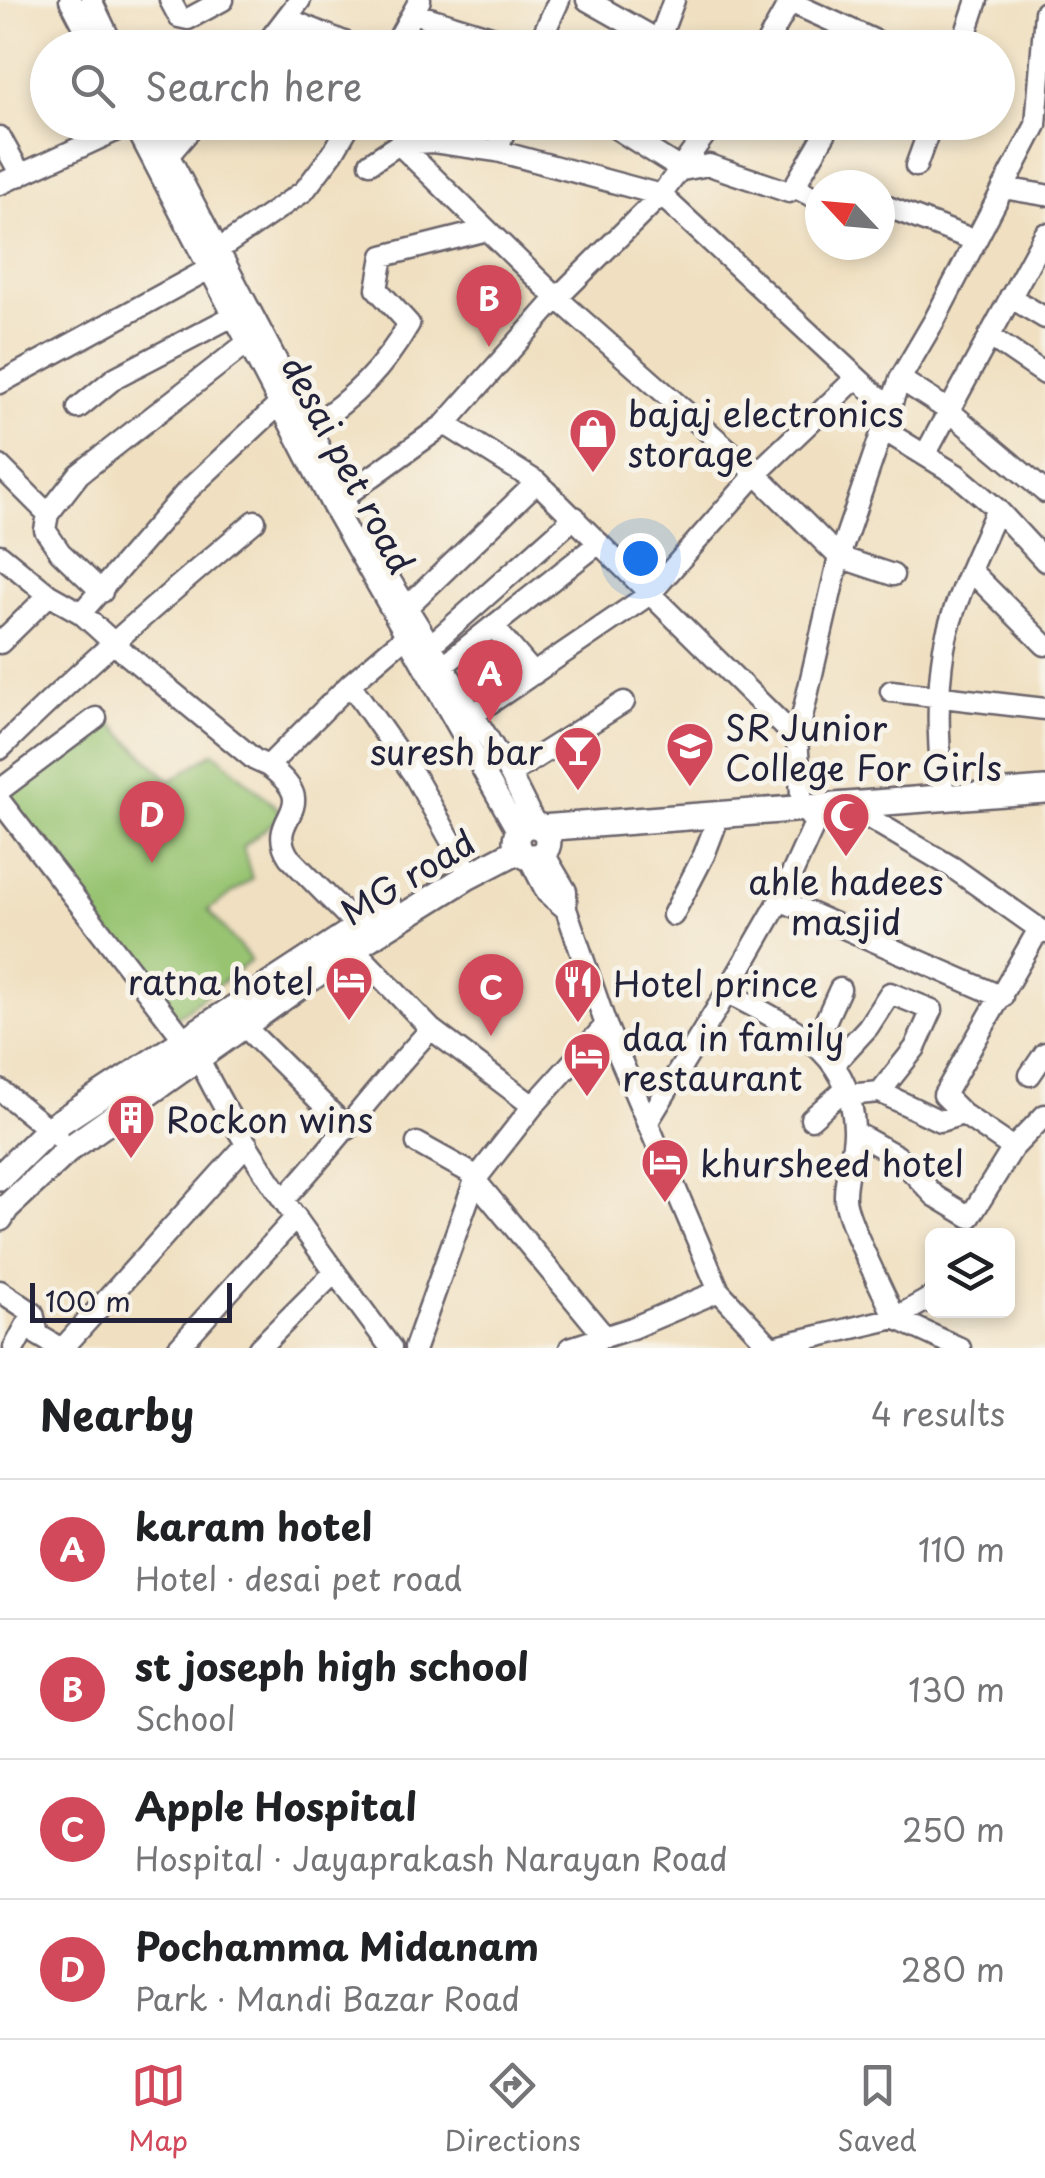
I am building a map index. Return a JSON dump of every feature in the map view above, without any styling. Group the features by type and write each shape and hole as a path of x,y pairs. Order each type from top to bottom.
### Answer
{"main road":[{"path":"531,840 714,829 944,797 1045,790"},
{"path":"531,840 808,815 1045,803"},
{"name":"MG road","path":"0,1218 68,1148 192,1050 464,864 531,840"},
{"name":"MG road","path":"0,1177 49,1129 192,1050 244,1026 354,937 531,840"}],"street":[{"path":"70,0 86,30"},
{"path":"90,0 105,30"},
{"path":"170,0 183,19 223,0"},
{"path":"279,30 300,0"},
{"path":"544,30 558,0"},
{"path":"587,0 641,30"},
{"path":"669,30 674,0"},
{"path":"966,30 977,0"},
{"path":"774,30 791,1 850,30"},
{"path":"403,30 416,7 478,30"},
{"path":"647,1123 780,900 808,815 797,740 839,557 900,379 1040,120 1045,12"},
{"path":"288,19 315,30"},
{"path":"0,138 21,175"},
{"path":"0,184 97,140"},
{"name":"desai pet road","path":"144,140 214,260 406,636 531,840"},
{"name":"desai pet road","path":"160,140 247,343 310,426 337,501 408,606 510,774 531,840"},
{"path":"168,156 182,140"},
{"path":"0,383 214,260 304,191 341,140"},
{"path":"497,151 501,140"},
{"path":"634,140 682,170 709,164 789,192 821,140"},
{"path":"337,501 445,424 557,298 661,196 702,140"},
{"path":"916,166 925,140"},
{"path":"370,164 399,144 433,142 497,151 661,196 880,399 882,429"},
{"path":"399,144 557,298 756,474 839,557 892,575"},
{"path":"794,186 805,192"},
{"path":"1003,188 1045,195"},
{"path":"895,210 974,240"},
{"path":"310,426 349,401 393,352 410,324 376,289 382,256 487,230"},
{"path":"925,456 988,336 1043,244"},
{"path":"1010,298 1045,318"},
{"path":"78,408 116,378 233,316"},
{"path":"988,336 1045,374"},
{"path":"102,592 51,542 45,530 48,514 79,474 247,343"},
{"path":"474,714 650,594 756,474 856,378"},
{"path":"900,379 948,410 1045,492"},
{"path":"81,613 187,491 286,398"},
{"path":"445,424 537,482 797,740"},
{"path":"882,429 956,475 997,509 1045,562"},
{"path":"0,466 48,514"},
{"path":"408,606 537,482"},
{"path":"944,797 940,698 944,645 970,570 997,509"},
{"path":"431,645 574,517"},
{"path":"0,749 113,641 255,521"},
{"path":"444,666 598,542"},
{"path":"2,561 81,613 255,760 287,781 295,793 296,804 280,836 281,845 431,1029 534,1106"},
{"path":"970,570 1045,644"},
{"path":"0,643 50,595"},
{"path":"444,666 493,626 534,674"},
{"path":"268,766 350,684 406,636"},
{"path":"350,684 414,776 464,864"},
{"path":"891,691 1045,709"},
{"path":"510,774 624,702"},
{"path":"0,790 96,718"},
{"path":"0,801 192,1050 223,1108 390,1348"},
{"path":"864,815 952,867 1042,931 945,1090 944,1098 1012,1148"},
{"path":"673,915 714,829"},
{"path":"531,840 566,891 566,909 606,1025 719,1290 770,1348 895,1318 925,1301"},
{"path":"780,900 1002,996"},
{"path":"816,1042 840,990"},
{"path":"727,992 816,1042 833,1065 846,1092 854,1132 845,1200 895,1318 960,1348"},
{"path":"833,1065 868,1027 890,993 932,1010 915,1048 880,1092"},
{"path":"415,1348 477,1179 534,1106 606,1025"},
{"path":"244,1026 348,1128"},
{"path":"178,1348 290,1208 388,1074 431,1029"},
{"path":"1030,1075 1045,1054"},
{"path":"0,1090 68,1148"},
{"path":"811,1119 846,1092 880,1092 940,1121 963,1114"},
{"path":"854,1132 896,1156 935,1196 970,1217 1012,1148 1045,1115"},
{"path":"417,1143 477,1179 614,1343"},
{"path":"0,1291 33,1313 38,1335 62,1348 248,1144"},
{"path":"260,1348 335,1272"},
{"path":"570,1348 614,1343 632,1328 719,1290"},
{"path":"14,1348 33,1313"}],"green space":[{"path":"107,719 170,781 214,752 284,814 243,847 252,879 208,910 251,960 174,1019 1,791"}],"place":[{"name":"st joseph high school","path":"489,347"},
{"name":"bajaj electronics storage","path":"593,474"},
{"name":"karam hotel","path":"490,722"},
{"name":"SR Junior College For Girls","path":"690,788"},
{"name":"suresh bar","path":"578,792"},
{"name":"ahle hadees masjid","path":"846,858"},
{"name":"Pochamma Midanam","path":"152,863"},
{"name":"ratna hotel","path":"349,1022"},
{"name":"Hotel prince","path":"578,1024"},
{"name":"Apple Hospital","path":"491,1036"},
{"name":"daa in family restaurant","path":"587,1098"},
{"name":"Rockon wins","path":"131,1160"},
{"name":"khursheed hotel","path":"665,1204"}]}
